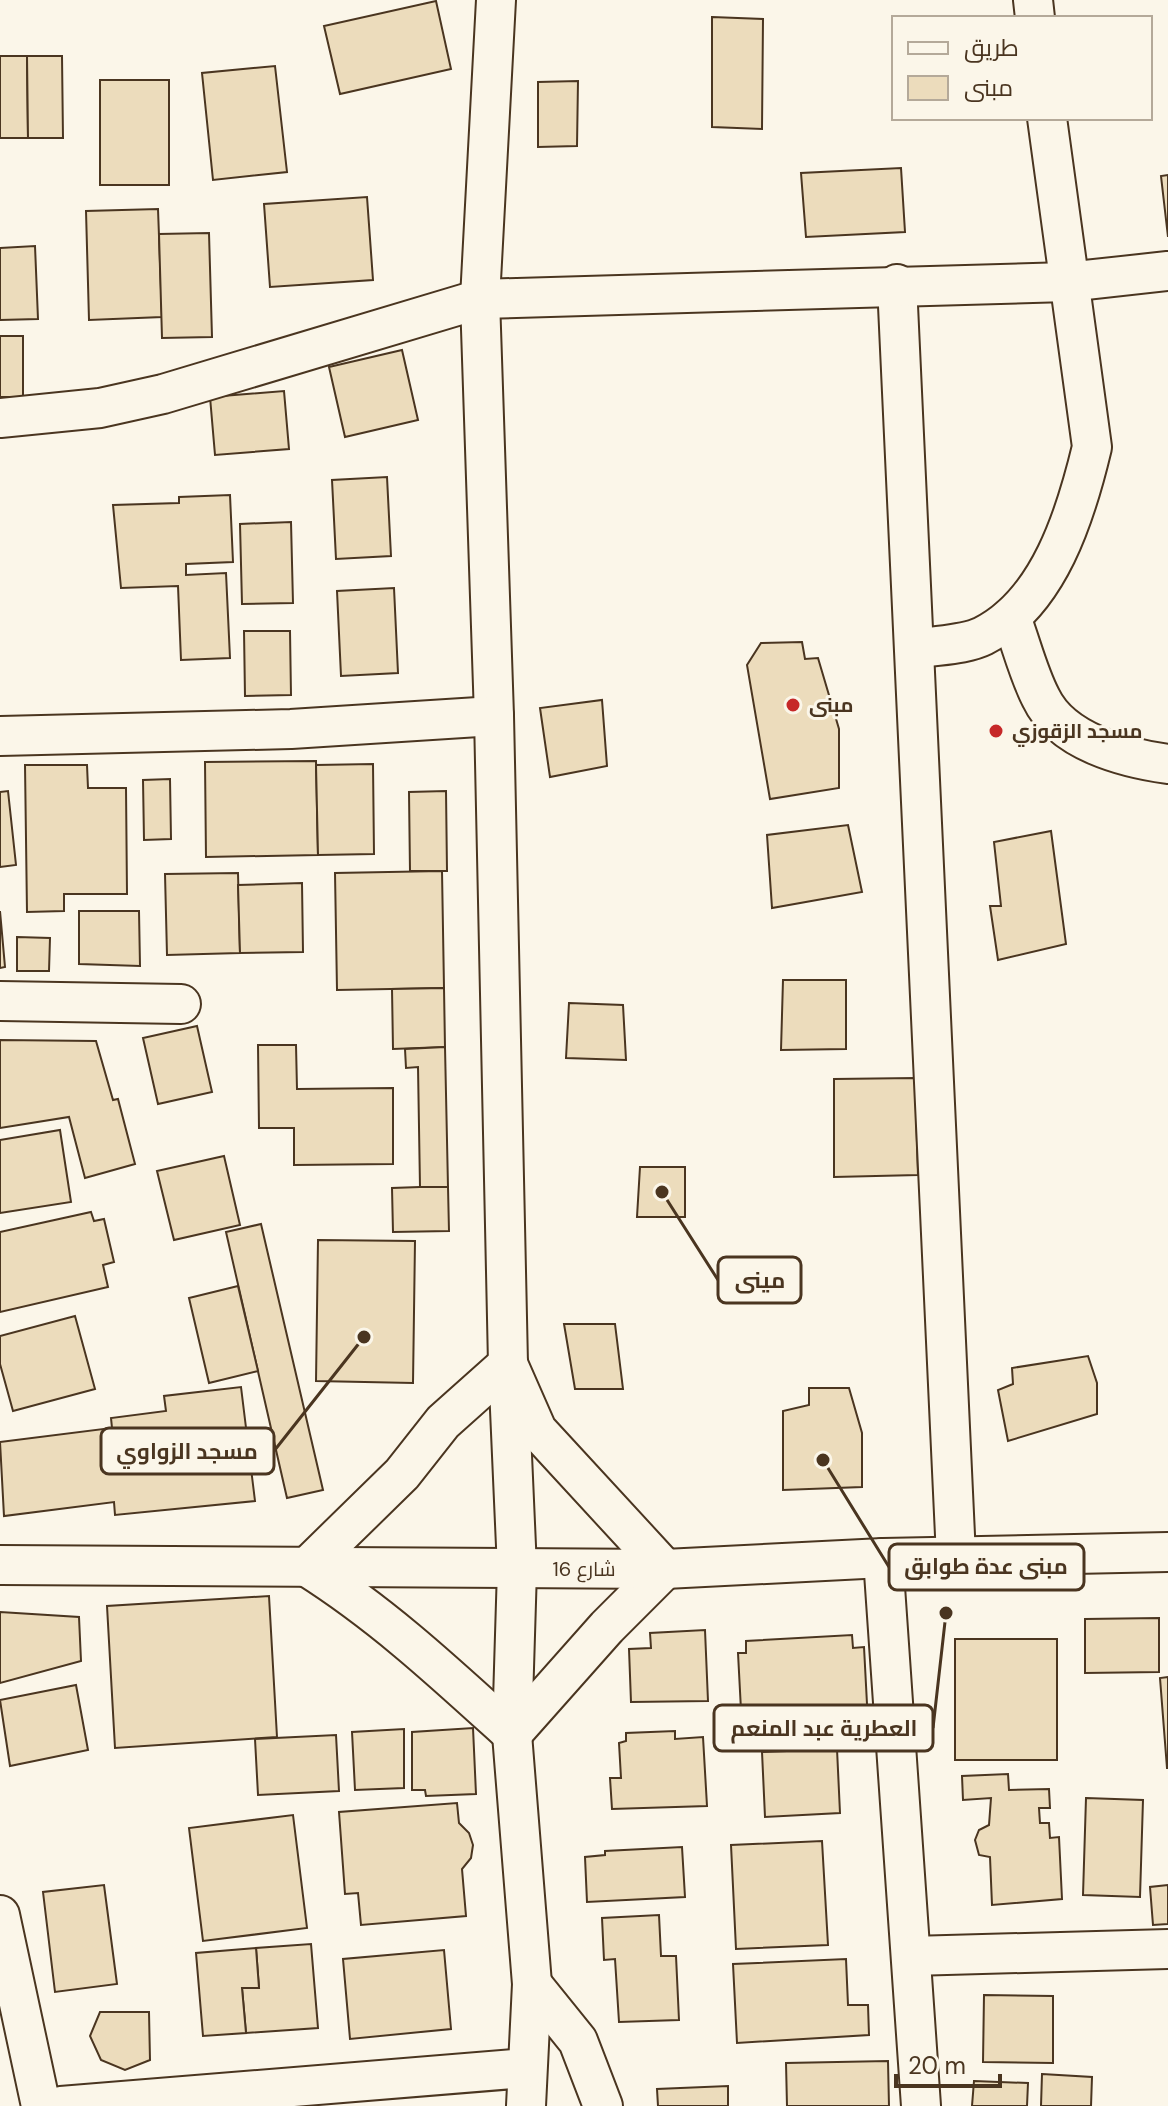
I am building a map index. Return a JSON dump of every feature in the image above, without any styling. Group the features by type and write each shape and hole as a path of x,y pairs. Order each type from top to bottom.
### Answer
{"street":[{"path":"496,0 480,299 494,716 508,1364 517,1569 512,1734 532,1984 526,2106"},
{"path":"916,649 981,637 1011,617 1045,576 1082,491 1092,447 1047,120"},
{"path":"0,418 100,408 163,394 480,299 897,284 1067,282 1168,271"},
{"path":"897,284 956,1557"},
{"path":"1011,617 1042,701 1067,726 1087,742 1123,757 1168,764"},
{"path":"0,736 291,729 494,716"},
{"path":"0,1001 181,1004"},
{"path":"508,1364 443,1422 402,1474 307,1567 356,1598 416,1646 512,1734"},
{"path":"508,1364 537,1430 665,1569 607,1627 512,1734"},
{"name":"شارع 16","path":"0,1565 665,1569 883,1558 1168,1552"},
{"path":"883,1558 921,2106"},
{"path":"0,1915 41,2106"},
{"path":"911,1956 1168,1949"},
{"path":"532,1984 578,2041 603,2106"},
{"path":"61,2106 526,2068"}],"building":[{"path":"436,1 451,69 340,94 324,26"},
{"path":"712,17 763,19 762,129 712,127"},
{"path":"0,56 27,56 28,138 0,138"},
{"path":"27,56 62,56 63,138 28,138"},
{"path":"275,66 287,172 213,180 202,73"},
{"path":"100,80 169,80 169,185 100,185"},
{"path":"578,81 577,146 538,147 538,82"},
{"path":"901,168 905,232 806,237 801,173"},
{"path":"1168,175 1168,237 1161,176"},
{"path":"367,197 373,280 270,287 264,204"},
{"path":"158,209 162,317 89,320 86,211"},
{"path":"209,233 212,337 162,338 159,234"},
{"path":"35,246 38,319 0,320 0,248"},
{"path":"0,336 23,336 23,397 0,397"},
{"path":"402,350 418,420 345,437 329,367"},
{"path":"284,391 289,449 215,455 210,397"},
{"path":"387,477 391,556 336,559 332,480"},
{"path":"230,495 233,562 186,564 186,575 226,573 230,658 181,660 178,586 121,588 113,505 179,503 179,497"},
{"path":"291,522 293,603 242,604 240,524"},
{"path":"394,588 398,673 341,676 337,591"},
{"path":"244,631 290,631 291,695 245,696"},
{"name":"مبنى","path":"802,642 805,659 818,658 839,729 839,788 770,799 747,665 761,643"},
{"path":"602,700 607,766 550,777 540,708"},
{"path":"316,761 318,855 206,857 205,762"},
{"path":"373,764 374,854 318,855 316,765"},
{"path":"25,765 87,765 88,788 126,788 127,894 64,894 64,911 27,912"},
{"path":"170,779 171,839 144,840 143,780"},
{"path":"8,791 16,865 0,867 0,792"},
{"path":"446,791 447,871 410,871 409,792"},
{"path":"848,825 862,892 772,908 767,835"},
{"path":"1051,831 1066,944 998,960 990,906 1001,906 994,842"},
{"path":"442,871 444,988 337,990 335,873"},
{"path":"238,873 240,953 167,955 165,874"},
{"path":"302,883 303,952 240,953 238,885"},
{"path":"0,911 5,967 0,968"},
{"path":"79,911 139,911 140,966 79,964"},
{"path":"17,937 50,938 49,971 17,971"},
{"path":"783,980 846,980 846,1049 781,1050"},
{"path":"444,988 445,1047 393,1049 392,989"},
{"path":"569,1003 623,1005 626,1060 566,1058"},
{"path":"197,1026 212,1092 158,1104 143,1038"},
{"path":"0,1040 96,1041 113,1100 118,1099 135,1164 85,1178 69,1117 0,1128"},
{"path":"258,1045 296,1045 297,1089 393,1088 393,1164 294,1165 294,1128 259,1128"},
{"path":"445,1047 448,1187 420,1187 418,1067 406,1068 405,1049"},
{"path":"915,1078 918,1175 834,1177 834,1079"},
{"path":"60,1130 71,1202 0,1213 0,1140"},
{"path":"224,1156 240,1225 174,1240 157,1171"},
{"path":"640,1167 685,1167 685,1217 637,1217"},
{"path":"448,1187 449,1231 393,1232 392,1188"},
{"path":"91,1212 94,1221 104,1219 114,1262 103,1265 108,1287 0,1312 0,1232"},
{"path":"261,1224 323,1490 287,1498 226,1232"},
{"path":"318,1240 415,1241 413,1383 316,1381"},
{"path":"238,1286 258,1371 209,1383 189,1298"},
{"path":"75,1316 95,1389 13,1411 0,1364 0,1336"},
{"path":"564,1324 615,1324 623,1389 575,1389"},
{"path":"1088,1356 1097,1383 1097,1414 1008,1441 998,1390 1013,1384 1012,1368"},
{"path":"241,1387 255,1501 115,1515 114,1502 4,1516 0,1442 112,1428 111,1418 166,1411 164,1396"},
{"path":"809,1388 849,1388 862,1433 862,1487 783,1490 783,1411 809,1405"},
{"path":"269,1596 277,1737 115,1748 107,1606"},
{"path":"0,1612 79,1617 81,1661 0,1683"},
{"path":"1159,1618 1159,1672 1085,1673 1085,1619"},
{"path":"705,1630 708,1701 631,1702 629,1649 651,1648 650,1633"},
{"path":"852,1635 853,1648 864,1647 868,1723 847,1724 848,1733 769,1737 769,1728 742,1729 738,1653 746,1653 746,1641"},
{"path":"955,1639 1057,1639 1057,1760 955,1760"},
{"path":"1168,1677 1168,1768 1167,1768 1160,1678"},
{"path":"76,1685 88,1750 10,1766 0,1700"},
{"path":"473,1728 476,1794 426,1796 425,1790 412,1790 412,1732"},
{"path":"404,1729 404,1788 355,1790 352,1732"},
{"path":"675,1731 675,1739 703,1737 707,1806 612,1809 610,1778 621,1778 619,1743 626,1741 626,1733"},
{"path":"336,1735 339,1791 258,1795 255,1739"},
{"path":"837,1749 840,1813 765,1817 762,1752"},
{"path":"1008,1774 1009,1790 1049,1789 1050,1808 1039,1808 1040,1823 1049,1823 1050,1838 1059,1837 1062,1899 992,1905 990,1857 979,1855 975,1840 979,1830 989,1825 991,1798 963,1800 962,1776"},
{"path":"1086,1798 1143,1800 1140,1897 1083,1895"},
{"path":"457,1803 459,1823 469,1833 473,1845 471,1858 462,1869 466,1916 361,1925 358,1893 345,1894 339,1812"},
{"path":"293,1815 307,1928 203,1941 189,1828"},
{"path":"822,1841 828,1945 736,1949 731,1845"},
{"path":"682,1847 685,1897 587,1902 585,1857 605,1855 605,1851"},
{"path":"104,1885 117,1984 55,1992 43,1892"},
{"path":"1168,1885 1168,1924 1153,1925 1150,1887"},
{"path":"659,1915 661,1956 676,1956 679,2020 619,2022 615,1959 604,1960 602,1918"},
{"path":"311,1944 318,2028 246,2033 242,1988 259,1988 256,1948"},
{"path":"256,1948 259,1988 242,1988 246,2033 203,2036 196,1953"},
{"path":"444,1950 451,2029 350,2039 343,1959"},
{"path":"846,1959 848,2005 868,2005 869,2035 737,2043 733,1964"},
{"path":"984,1995 1053,1996 1053,2063 983,2062"},
{"path":"100,2012 149,2012 150,2060 125,2070 101,2060 90,2036"},
{"path":"888,2061 889,2106 787,2106 786,2063"},
{"path":"1042,2074 1092,2077 1091,2106 1041,2106"},
{"path":"974,2081 1028,2083 1027,2106 972,2106"},
{"path":"728,2086 728,2106 658,2106 657,2089"}],"place":[{"name":"مبنى","path":"793,705"},
{"name":"مسجد الزقوزي","path":"996,731"},
{"name":"مينى","path":"662,1192"},
{"name":"مسجد الزواوي","path":"364,1337"},
{"name":"مبنى عدة طوابق","path":"823,1460"},
{"name":"العطرية عبد المنعم","path":"946,1613"}]}
